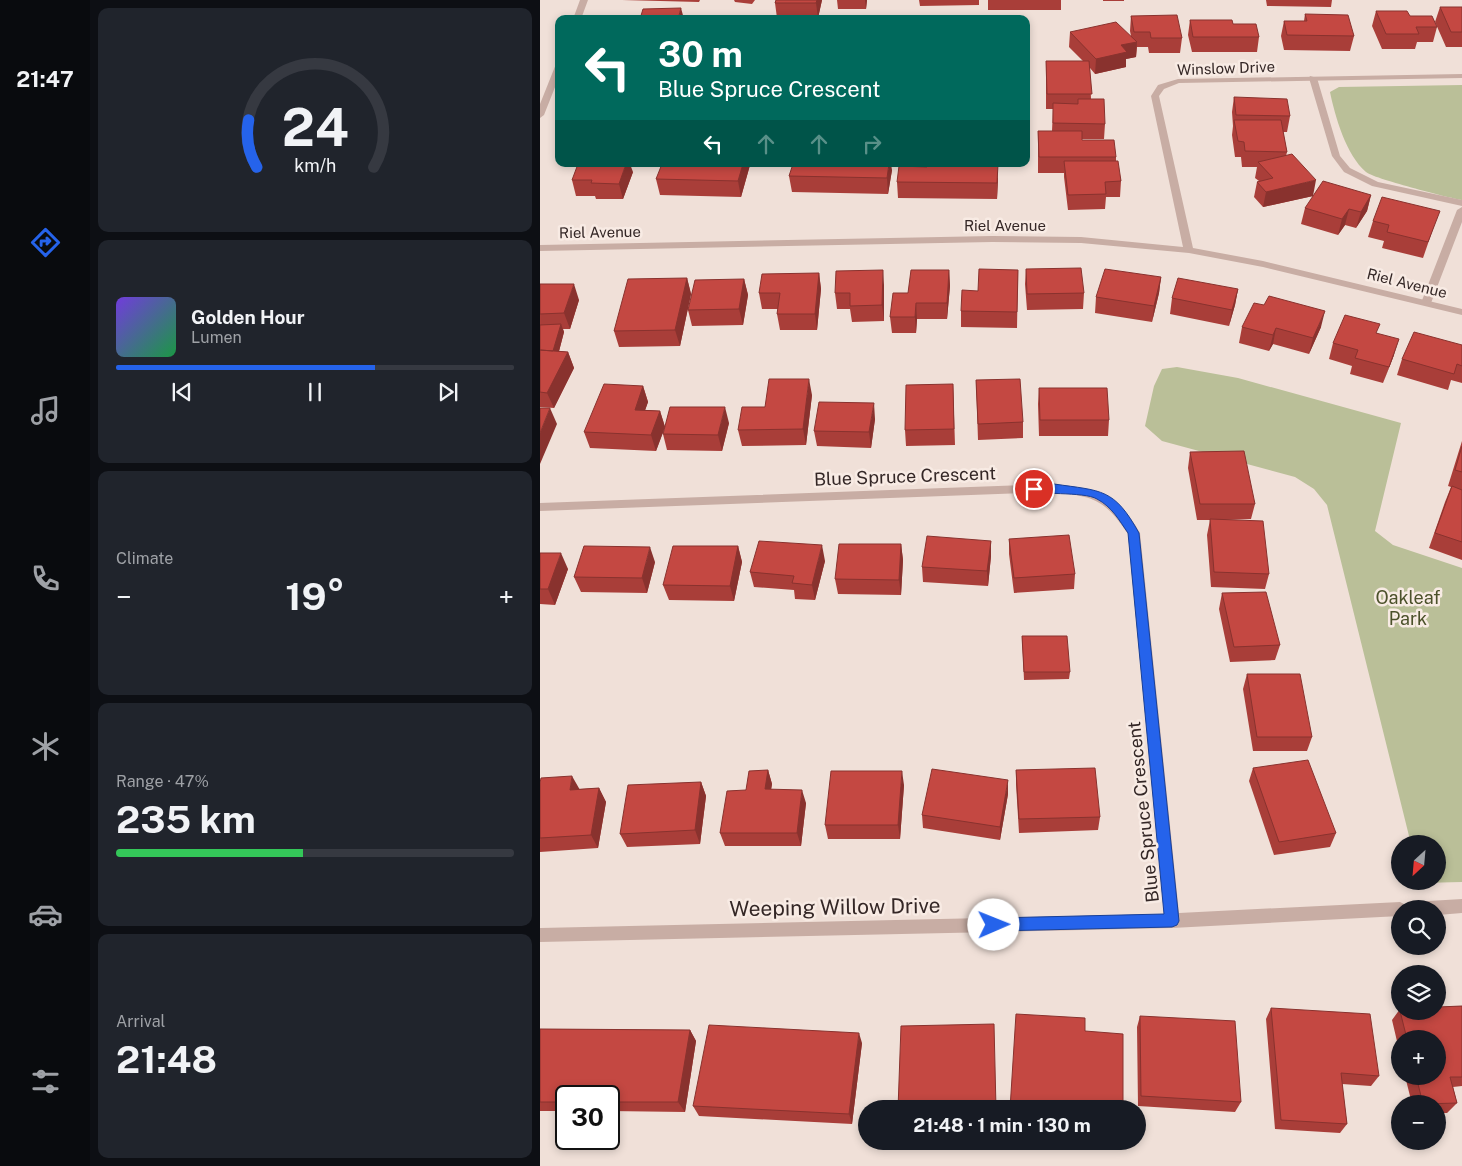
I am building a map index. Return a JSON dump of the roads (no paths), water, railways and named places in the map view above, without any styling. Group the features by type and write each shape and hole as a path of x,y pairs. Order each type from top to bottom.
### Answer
{"street":[{"path":"578,15 584,0"},
{"path":"540,115 555,76"},
{"name":"Winslow Drive","path":"1189,250 1155,96 1161,87 1178,81 1462,76"},
{"path":"1312,78 1336,156 1347,170 1375,184 1462,203"},
{"path":"1426,303 1462,210"},
{"name":"Riel Avenue","path":"540,248 992,239 1081,240 1189,250 1263,264 1462,312"},
{"name":"Blue Spruce Crescent","path":"540,507 1054,488 1098,494 1118,508 1134,533 1172,921"},
{"path":"1446,907 1462,906"},
{"name":"Weeping Willow Drive","path":"540,935 1172,921 1391,909"}],"park label":[{"name":"Oakleaf Park","path":"1408,607"}]}
